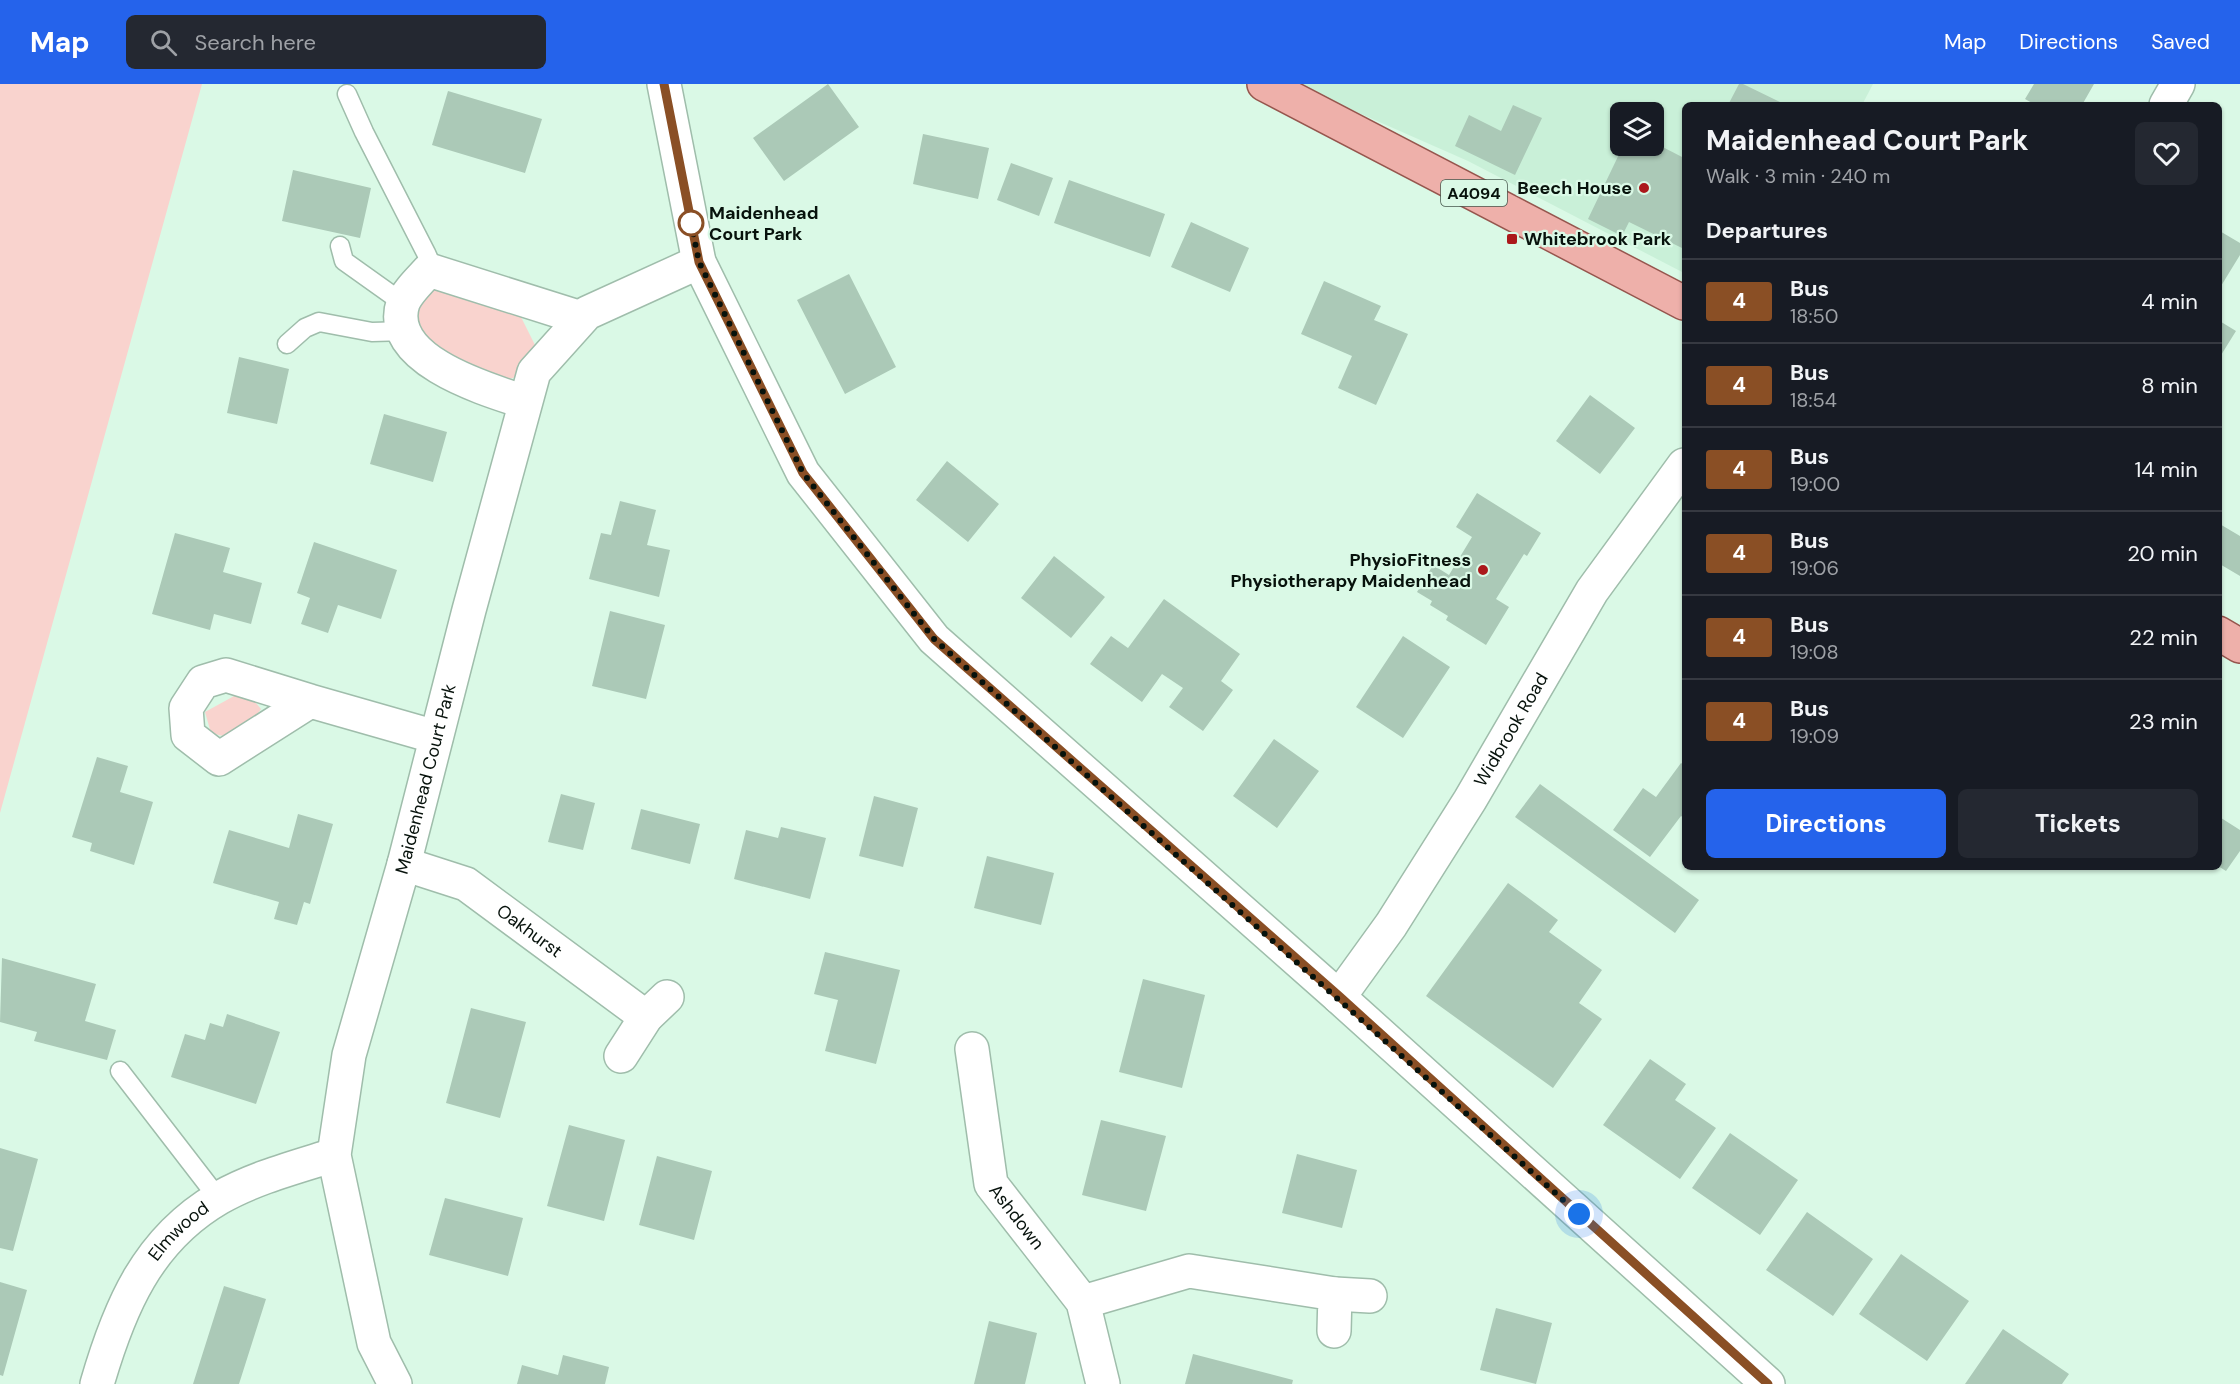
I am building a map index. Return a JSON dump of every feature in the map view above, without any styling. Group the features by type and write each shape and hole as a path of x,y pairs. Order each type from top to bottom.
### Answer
{"main road":[{"name":"A4094","path":"1264,84 1682,302"},
{"path":"2222,635 2240,646"}],"street":[{"path":"664,84 699,262 803,473 934,639 1340,997 1768,1384"},
{"path":"2168,102 2178,84"},
{"name":"Maidenhead Court Park","path":"395,1384 374,1343 334,1155 349,1055 404,864 525,402 534,372 587,313 699,262"},
{"path":"525,402 476,386 430,362 411,345 405,317 429,270 581,318"},
{"name":"Widbrook Road","path":"1340,997 1391,925 1470,800 1592,591 1682,468"},
{"path":"310,701 436,737"},
{"name":"Oakhurst","path":"404,864 466,885 656,1007 621,1056"},
{"name":"Ashdown","path":"972,1049 991,1184 1083,1302 1103,1384"},
{"name":"Elmwood","path":"97,1384 113,1329 143,1268 172,1234 218,1198 263,1178 334,1155"},
{"path":"1083,1302 1189,1271 1335,1294 1370,1296"},
{"path":"1334,1331 1335,1294"}],"lane":[{"path":"347,94 426,253 430,262 429,270"},
{"path":"287,344 305,328 319,321 372,332 405,317 344,261 340,246"},
{"path":"120,1071 218,1198"}],"shaded area":[{"path":"0,84 202,84 0,813"},
{"name":"Whitebrook Park","path":"1293,84 1873,84 1864,102 1682,102 1682,272 1468,161"},
{"path":"440,284 515,305 536,347 525,374 497,383 423,340 416,321 419,302"},
{"path":"245,690 261,709 239,740 211,733 205,712"}],"building":[{"path":"828,84 859,127 784,181 753,138"},
{"path":"1739,84 1743,84 1780,102 1730,102"},
{"path":"2034,84 2094,84 2084,102 2030,102 2025,99"},
{"path":"448,91 542,119 525,173 432,145"},
{"path":"1513,105 1542,118 1515,175 1455,146 1469,115 1501,131"},
{"path":"923,134 989,148 978,199 913,184"},
{"name":"Beech House","path":"1664,148 1682,157 1682,248 1629,222 1622,236 1588,219 1618,156 1664,156"},
{"path":"1011,163 1053,178 1039,216 997,200"},
{"path":"293,170 371,188 360,238 282,221"},
{"path":"1069,180 1165,214 1150,257 1054,223"},
{"path":"1191,222 1249,248 1230,292 1171,267"},
{"path":"2222,232 2240,243 2240,255 2222,284"},
{"path":"849,274 896,367 845,394 797,300"},
{"path":"1324,281 1381,306 1374,320 1408,334 1376,405 1338,388 1352,356 1301,334"},
{"path":"2222,322 2236,331 2222,354"},
{"path":"239,357 289,369 277,424 227,413"},
{"path":"1590,395 1635,428 1600,474 1556,441"},
{"path":"384,414 447,432 433,482 370,464"},
{"path":"947,461 999,504 968,542 916,500"},
{"name":"PhysioFitness Physiotherapy Maidenhead","path":"1477,493 1541,533 1527,556 1524,554 1496,599 1509,607 1486,645 1446,620 1448,616 1430,605 1432,601 1417,592 1433,565 1449,575 1472,537 1456,527"},
{"path":"620,501 656,510 647,545 670,550 659,597 589,579 601,533 611,535"},
{"path":"2222,525 2240,536 2240,576 2222,565"},
{"path":"175,533 230,548 223,572 262,583 251,624 214,614 210,630 152,614"},
{"path":"314,542 397,570 381,619 338,605 328,633 301,624 310,598 297,593"},
{"path":"1054,556 1105,597 1071,638 1021,598"},
{"path":"1164,599 1240,654 1221,681 1233,690 1203,731 1169,707 1183,688 1162,674 1142,702 1090,664 1111,636 1128,648"},
{"path":"610,611 665,625 646,699 592,686"},
{"path":"1403,636 1450,667 1403,738 1356,707"},
{"path":"1274,739 1319,771 1277,828 1233,796"},
{"path":"97,757 128,766 120,792 153,802 134,865 90,851 92,843 72,837"},
{"path":"1682,764 1682,817 1650,857 1613,830 1643,788 1656,797"},
{"path":"1540,784 1699,900 1675,933 1515,817"},
{"path":"561,794 595,803 583,850 548,842"},
{"path":"874,796 918,808 903,867 859,856"},
{"path":"641,809 700,824 690,864 631,849"},
{"path":"298,814 333,824 310,904 304,902 297,925 274,919 279,902 213,883 229,830 289,848"},
{"path":"2222,819 2240,830 2240,851 2226,871 2222,868"},
{"path":"781,827 826,838 810,899 734,879 746,830 778,838"},
{"path":"987,856 1054,873 1041,925 974,908"},
{"path":"1508,883 1558,920 1549,932 1602,970 1579,1003 1602,1019 1553,1088 1426,996"},
{"path":"825,952 900,970 876,1064 825,1051 838,1000 814,994"},
{"path":"2,958 96,984 85,1021 116,1030 107,1060 34,1041 37,1032 0,1022"},
{"path":"1143,979 1205,995 1182,1088 1119,1072"},
{"path":"471,1008 526,1022 500,1118 446,1103"},
{"path":"227,1014 280,1032 256,1104 171,1077 185,1034 205,1040 210,1023 223,1027"},
{"path":"1650,1059 1686,1084 1675,1100 1716,1128 1680,1179 1603,1125"},
{"path":"1101,1120 1166,1136 1146,1211 1082,1195"},
{"path":"569,1125 625,1140 604,1221 547,1206"},
{"path":"1730,1133 1798,1180 1760,1235 1692,1188"},
{"path":"0,1148 38,1159 13,1251 0,1248"},
{"path":"1297,1154 1357,1170 1342,1228 1282,1213"},
{"path":"657,1156 712,1171 694,1240 639,1225"},
{"path":"445,1198 523,1218 508,1276 429,1255"},
{"path":"1807,1212 1873,1259 1833,1316 1766,1270"},
{"path":"1901,1254 1969,1301 1927,1361 1859,1314"},
{"path":"0,1282 27,1290 3,1376 0,1375"},
{"path":"224,1286 266,1299 239,1384 193,1384"},
{"path":"1496,1308 1552,1323 1536,1384 1480,1370"},
{"path":"989,1321 1037,1333 1025,1384 974,1384"},
{"path":"2003,1329 2069,1374 2062,1384 1965,1384"},
{"path":"1193,1354 1293,1380 1292,1384 1185,1384"},
{"path":"563,1355 609,1367 605,1384 517,1384 522,1365 558,1375"}],"bus line":[{"name":"4","path":"664,84 699,262 803,473 934,639 1340,997 1768,1384"}],"place":[{"name":"Beech House","path":"1644,188"},
{"name":"Maidenhead Court Park","path":"691,223"},
{"name":"Whitebrook Park","path":"1512,239"},
{"name":"PhysioFitness Physiotherapy Maidenhead","path":"1483,570"}],"route":[{"path":"691,223 690,218 699,262 803,473 934,639 1340,997 1579,1214"}]}
